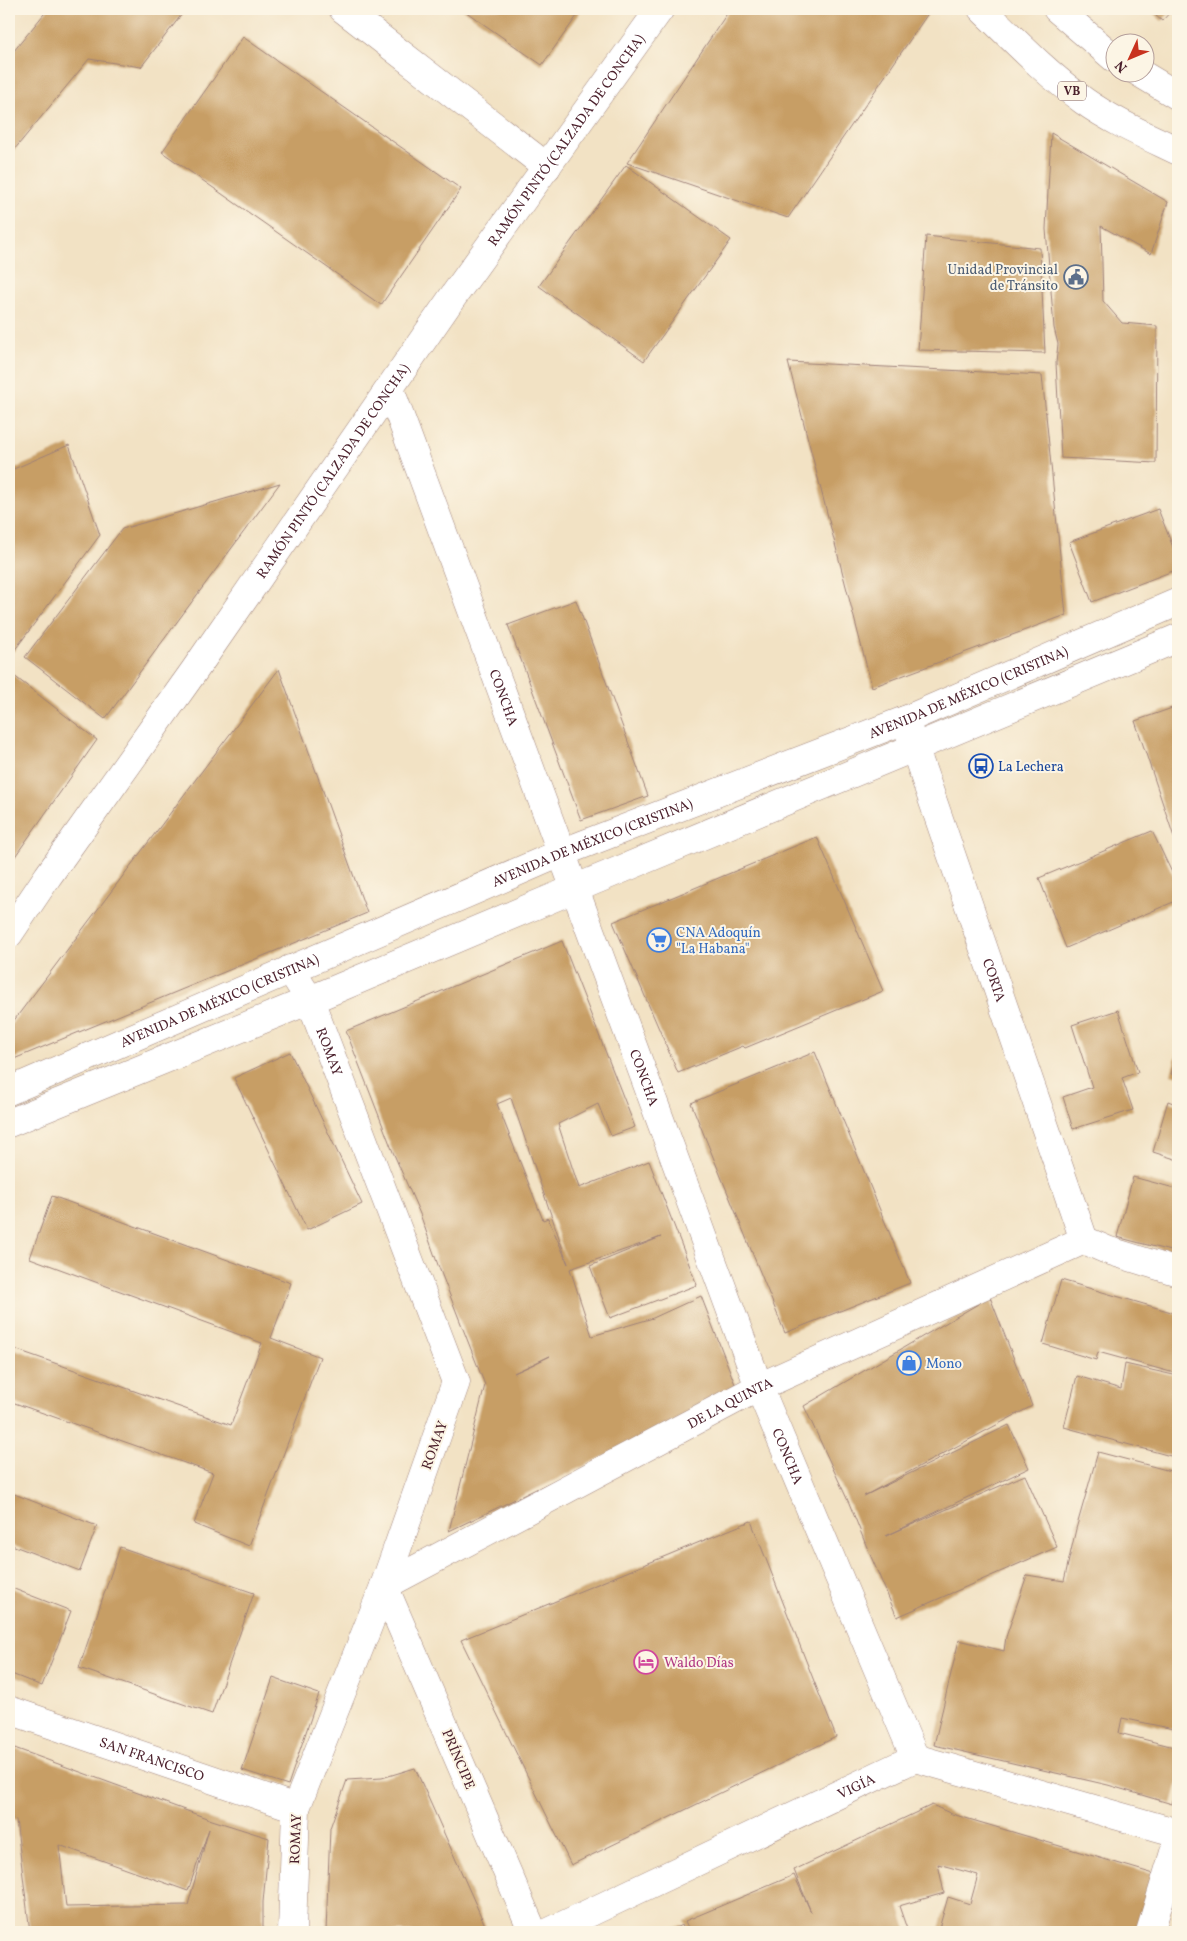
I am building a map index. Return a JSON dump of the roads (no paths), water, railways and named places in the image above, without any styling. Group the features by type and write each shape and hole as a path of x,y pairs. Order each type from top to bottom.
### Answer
{"street":[{"path":"343,9 547,167"},
{"name":"RAMÓN PINTÓ (CALZADA DE CONCHA)","path":"9,934 48,876 200,663 452,298 660,9"},
{"name":"VB","path":"982,9 1027,53 1085,101 1178,151"},
{"path":"1058,9 1104,49"},
{"path":"1154,82 1178,96"},
{"name":"CONCHA","path":"390,389 759,1387 915,1758"},
{"name":"AVENIDA DE MÉXICO (CRISTINA)","path":"9,1091 561,853 905,720 1178,602"},
{"path":"9,1124 1178,638"},
{"name":"CORTA","path":"905,720 1084,1240"},
{"name":"ROMAY","path":"290,969 310,1000 456,1382 384,1586 296,1808 292,1932"},
{"path":"1084,1240 1107,1250 1178,1272"},
{"name":"DE LA QUINTA","path":"384,1586 759,1387 1084,1240"},
{"name":"PRÍNCIPE","path":"384,1586 533,1932"},
{"name":"SAN FRANCISCO","path":"9,1710 296,1808"},
{"path":"915,1758 1178,1833"},
{"name":"VIGÍA","path":"549,1932 915,1758"},
{"path":"1150,1932 1178,1839"}],"place":[{"name":"Unidad Provincial de Tránsito","path":"1076,277"},
{"name":"La Lechera","path":"981,766"},
{"name":"CNA Adoquín \"La Habana\"","path":"659,940"},
{"name":"Mono","path":"909,1363"},
{"name":"Waldo Días","path":"646,1662"}]}
